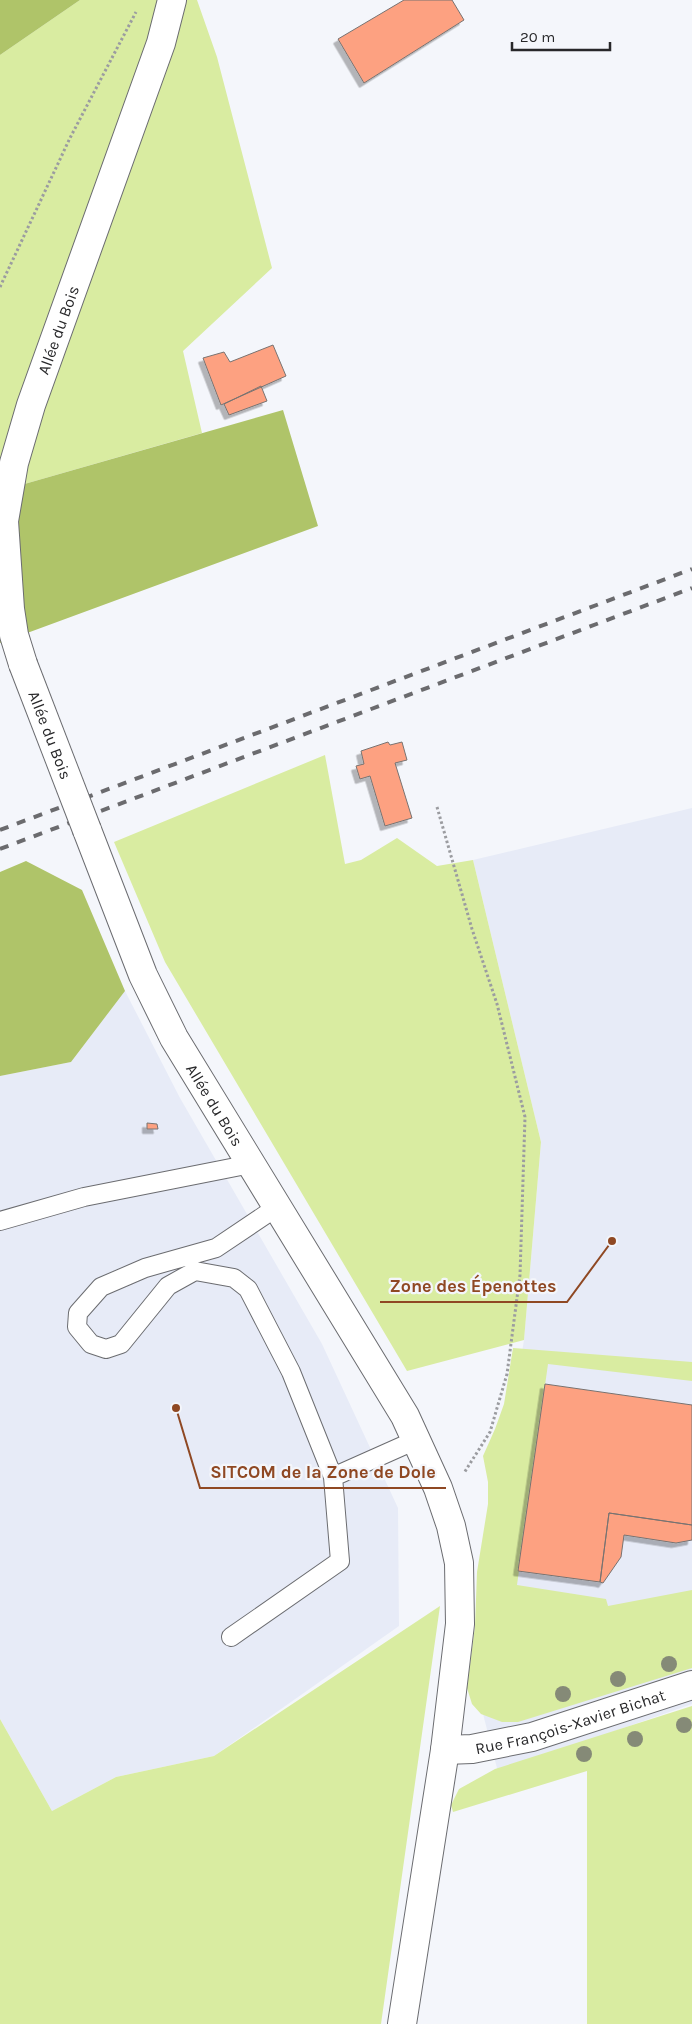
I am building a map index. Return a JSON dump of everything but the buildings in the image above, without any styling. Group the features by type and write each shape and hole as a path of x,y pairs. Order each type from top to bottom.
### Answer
{"street":[{"name":"Allée du Bois","path":"172,0 160,43 31,405 14,463 4,522 7,575 14,635 23,664 143,975 174,1038 405,1416 438,1488 451,1526 459,1563 460,1624 445,1750 402,2024"},
{"name":"Rue François-Xavier Bichat","path":"445,1750 472,1749 532,1737 692,1684"}],"lane":[{"path":"0,1221 84,1197 251,1164"},
{"path":"231,1637 340,1561 333,1477 291,1372 248,1288 234,1278 196,1271 168,1286 121,1344 106,1349 91,1344 77,1326 78,1313 100,1287 145,1268 216,1248 277,1207"},
{"path":"333,1477 416,1440"}],"path":[{"path":"0,286 70,138 134,14 140,7"},
{"path":"438,807 472,929 497,1004 525,1117 520,1275 507,1374 490,1432 464,1473 438,1488"}],"shaded area":[{"path":"692,808 692,1704 498,1772 483,1714 467,1681 524,1340 541,1142 473,860"},
{"path":"125,991 180,1098 322,1344 398,1508 399,1626 214,1756 116,1777 52,1811 0,1719 0,1076 71,1062"}],"green space":[{"path":"0,0 80,0 0,55"},
{"path":"80,0 197,0 217,57 272,268 183,351 202,433 0,491 0,55"},
{"path":"283,410 318,526 0,643 0,491"},
{"path":"325,755 345,864 361,860 397,838 437,866 473,860 541,1142 524,1340 407,1371 165,962 114,842"},
{"path":"26,861 82,890 125,991 71,1062 0,1076 0,872"},
{"path":"513,1348 692,1362 692,1381 548,1364 517,1585 606,1599 608,1606 692,1590 692,1668 518,1722 502,1722 481,1714 472,1704 467,1688 475,1626 477,1572 488,1504 488,1482 483,1456 504,1404"},
{"path":"440,1606 381,2024 0,2024 0,1719 52,1811 116,1777 214,1756"},
{"path":"692,1706 692,2024 587,2024 587,1771 453,1812 451,1805 459,1789 495,1769"}],"railway":[{"path":"0,830 692,569"},
{"path":"0,849 692,588"}],"place":[{"name":"Zone des Épenottes","path":"612,1241"},
{"name":"SITCOM de la Zone de Dole","path":"176,1408"}]}
